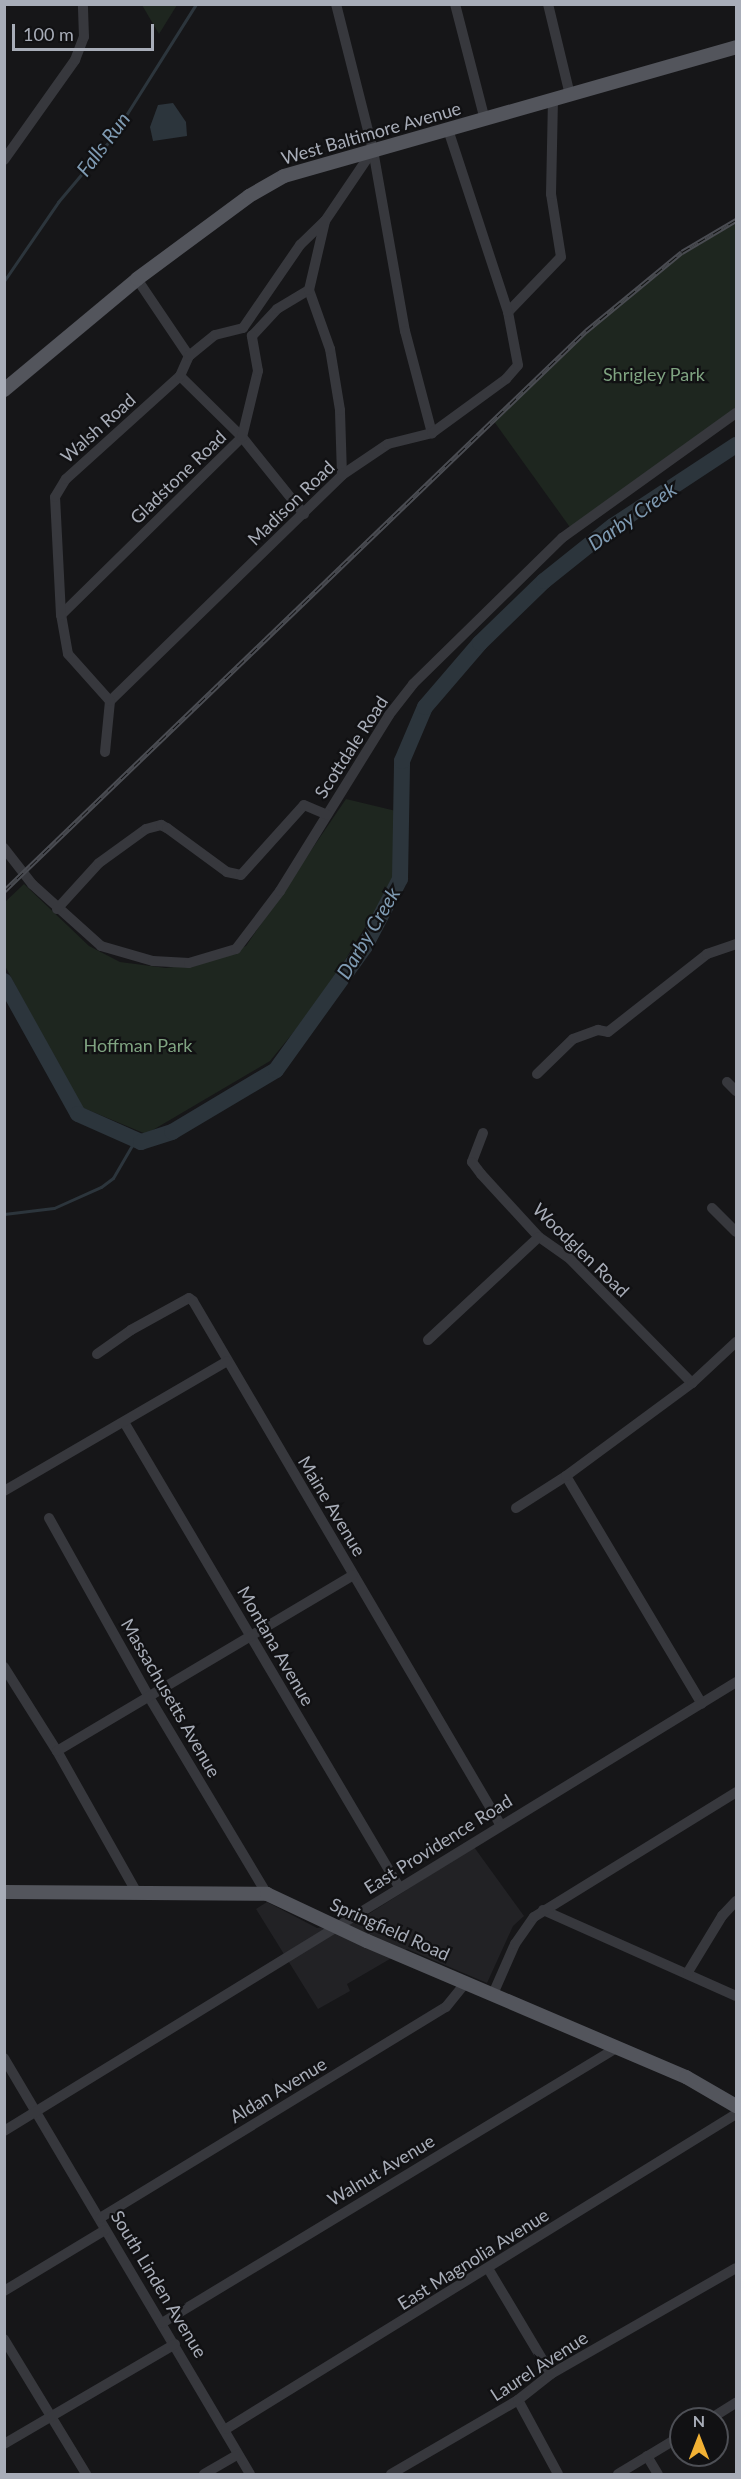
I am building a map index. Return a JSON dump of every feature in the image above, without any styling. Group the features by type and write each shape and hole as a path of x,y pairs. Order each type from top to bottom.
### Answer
{"main road":[{"name":"West Baltimore Avenue","path":"4,390 137,279 266,184 300,170 485,120 736,47"},
{"name":"Springfield Road","path":"4,1892 267,1894 337,1927 618,2046 693,2080 736,2106"}],"street":[{"path":"4,160 75,60 84,37 83,4"},
{"path":"336,4 373,150 405,331 432,433"},
{"path":"455,4 485,120"},
{"path":"548,4 570,95"},
{"path":"448,129 508,312 561,257 551,194 553,100"},
{"path":"309,290 277,309 252,336 243,328 300,245 325,221 373,150"},
{"path":"325,221 309,290 330,349 340,410 342,475"},
{"path":"137,279 189,356"},
{"name":"Madison Road","path":"111,700 342,475 388,444 432,433 506,379 518,364 508,312"},
{"name":"Walsh Road","path":"111,700 68,654 61,615 55,497 66,479 180,376 189,356 215,335 243,328"},
{"name":"Gladstone Road","path":"61,615 243,437 258,370 252,336"},
{"path":"180,376 243,437 304,514"},
{"name":"Scottdale Road","path":"4,848 57,909 101,946 128,956 189,963 236,949 257,925 412,684 562,538 736,413"},
{"path":"105,752 106,713 111,700"},
{"path":"57,909 99,862 146,829 161,825 227,872 241,875 303,805 327,815"},
{"path":"537,1074 573,1039 598,1030 608,1032 707,954 736,944"},
{"path":"727,1082 736,1091"},
{"name":"Woodglen Road","path":"483,1132 472,1162 539,1237 570,1259 692,1383"},
{"path":"712,1208 736,1232"},
{"path":"428,1340 539,1237"},
{"name":"Maine Avenue","path":"97,1354 189,1298 500,1824"},
{"path":"516,1508 566,1476 692,1383 736,1342"},
{"path":"4,1491 227,1361"},
{"name":"Montana Avenue","path":"124,1422 399,1887"},
{"path":"566,1476 702,1704"},
{"name":"Massachusetts Avenue","path":"49,1518 149,1697 267,1894"},
{"path":"57,1751 353,1575"},
{"path":"4,1667 57,1751 137,1893"},
{"name":"East Providence Road","path":"4,2131 500,1824 736,1682"},
{"path":"493,1994 524,1929 543,1910 736,1792"},
{"path":"688,1972 716,1924 736,1901"},
{"path":"543,1910 688,1972 736,1996"},
{"name":"Aldan Avenue","path":"100,2217 446,2007 466,1982"},
{"name":"Walnut Avenue","path":"162,2323 618,2046"},
{"name":"South Linden Avenue","path":"4,2058 34,2112 100,2217 105,2230 226,2429 250,2475"},
{"name":"East Magnolia Avenue","path":"226,2429 489,2270 736,2114"},
{"path":"4,2290 105,2230"},
{"name":"Laurel Avenue","path":"391,2475 518,2400 551,2374 736,2268"},
{"path":"489,2270 551,2374"},
{"path":"4,2339 86,2475"},
{"path":"4,2444 175,2344"},
{"path":"518,2400 558,2475"},
{"path":"618,2475 635,2470 647,2456 669,2443"},
{"path":"204,2475 238,2454"},
{"path":"647,2456 658,2475"}],"shaded area":[{"path":"173,103 186,122 187,136 153,141 150,127 158,105"},
{"path":"474,1847 524,1916 513,1926 487,1983 407,1949 347,1984 350,1991 318,2009 256,1909 267,1902 317,1928 356,1922"}],"green space":[{"path":"142,5 177,5 159,34"},
{"name":"Shrigley Park","path":"736,220 736,413 572,530 493,420 626,296 683,252"},
{"name":"Hoffman Park","path":"346,799 396,811 395,878 323,996 270,1061 146,1134 81,1107 5,966 5,902 24,884 89,946 120,962 166,968 188,965 246,946"}],"waterway":[{"name":"Falls Run","path":"4,281 58,202 111,139 196,4"},
{"name":"Darby Creek","path":"4,981 78,1114 141,1142 172,1132 276,1070 365,946 400,879 402,761 425,707 480,643 544,581 613,526 736,445"},
{"path":"4,1214 54,1208 101,1187 113,1178 135,1140"}],"railway":[{"path":"4,891 586,331 682,252 736,220"}]}
